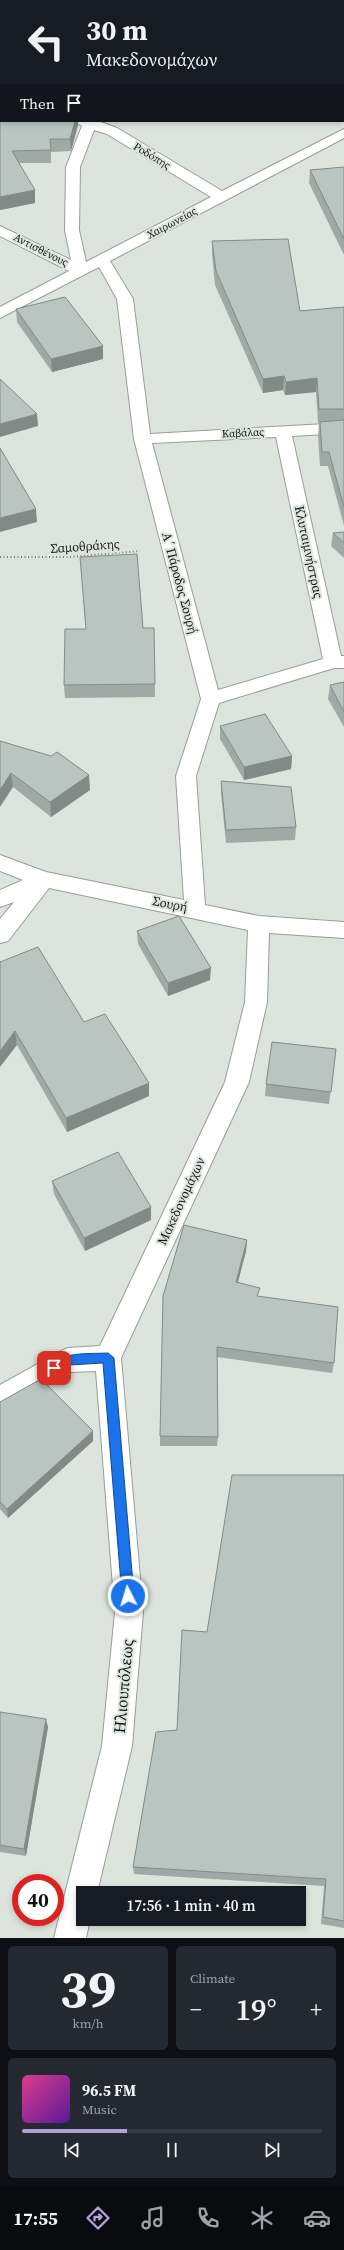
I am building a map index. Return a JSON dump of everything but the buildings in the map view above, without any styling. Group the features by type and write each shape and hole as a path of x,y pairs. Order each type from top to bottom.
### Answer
{"street":[{"name":"Ροδόπης","path":"87,122 112,131 221,197"},
{"path":"81,271 72,230 73,167 87,122"},
{"name":"Χαιρωνείας","path":"0,313 344,133"},
{"name":"Αντισθένους","path":"0,230 81,271"},
{"name":"Α΄ Πάροδος Σουρή","path":"102,260 125,299 142,439 210,699"},
{"name":"Καβάλας","path":"142,439 344,428"},
{"name":"Κλυταιμνήστρας","path":"283,431 338,662"},
{"path":"195,909 186,776 210,699 338,662"},
{"name":"Σουρή","path":"0,863 44,879 195,909 259,924 344,930"},
{"path":"0,899 44,879"},
{"path":"0,935 44,879"},
{"name":"Μακεδονομάχων","path":"108,1358 237,1082 256,1002 259,924"},
{"path":"0,1398 68,1360 108,1358"},
{"name":"Ηλιουπόλεως","path":"70,1938 117,1746 129,1612 108,1358"}],"path":[{"name":"Σαμοθράκης","path":"0,558 70,558 171,548"}],"route":[{"path":"54,1368 68,1360 108,1358 128,1596"}]}
